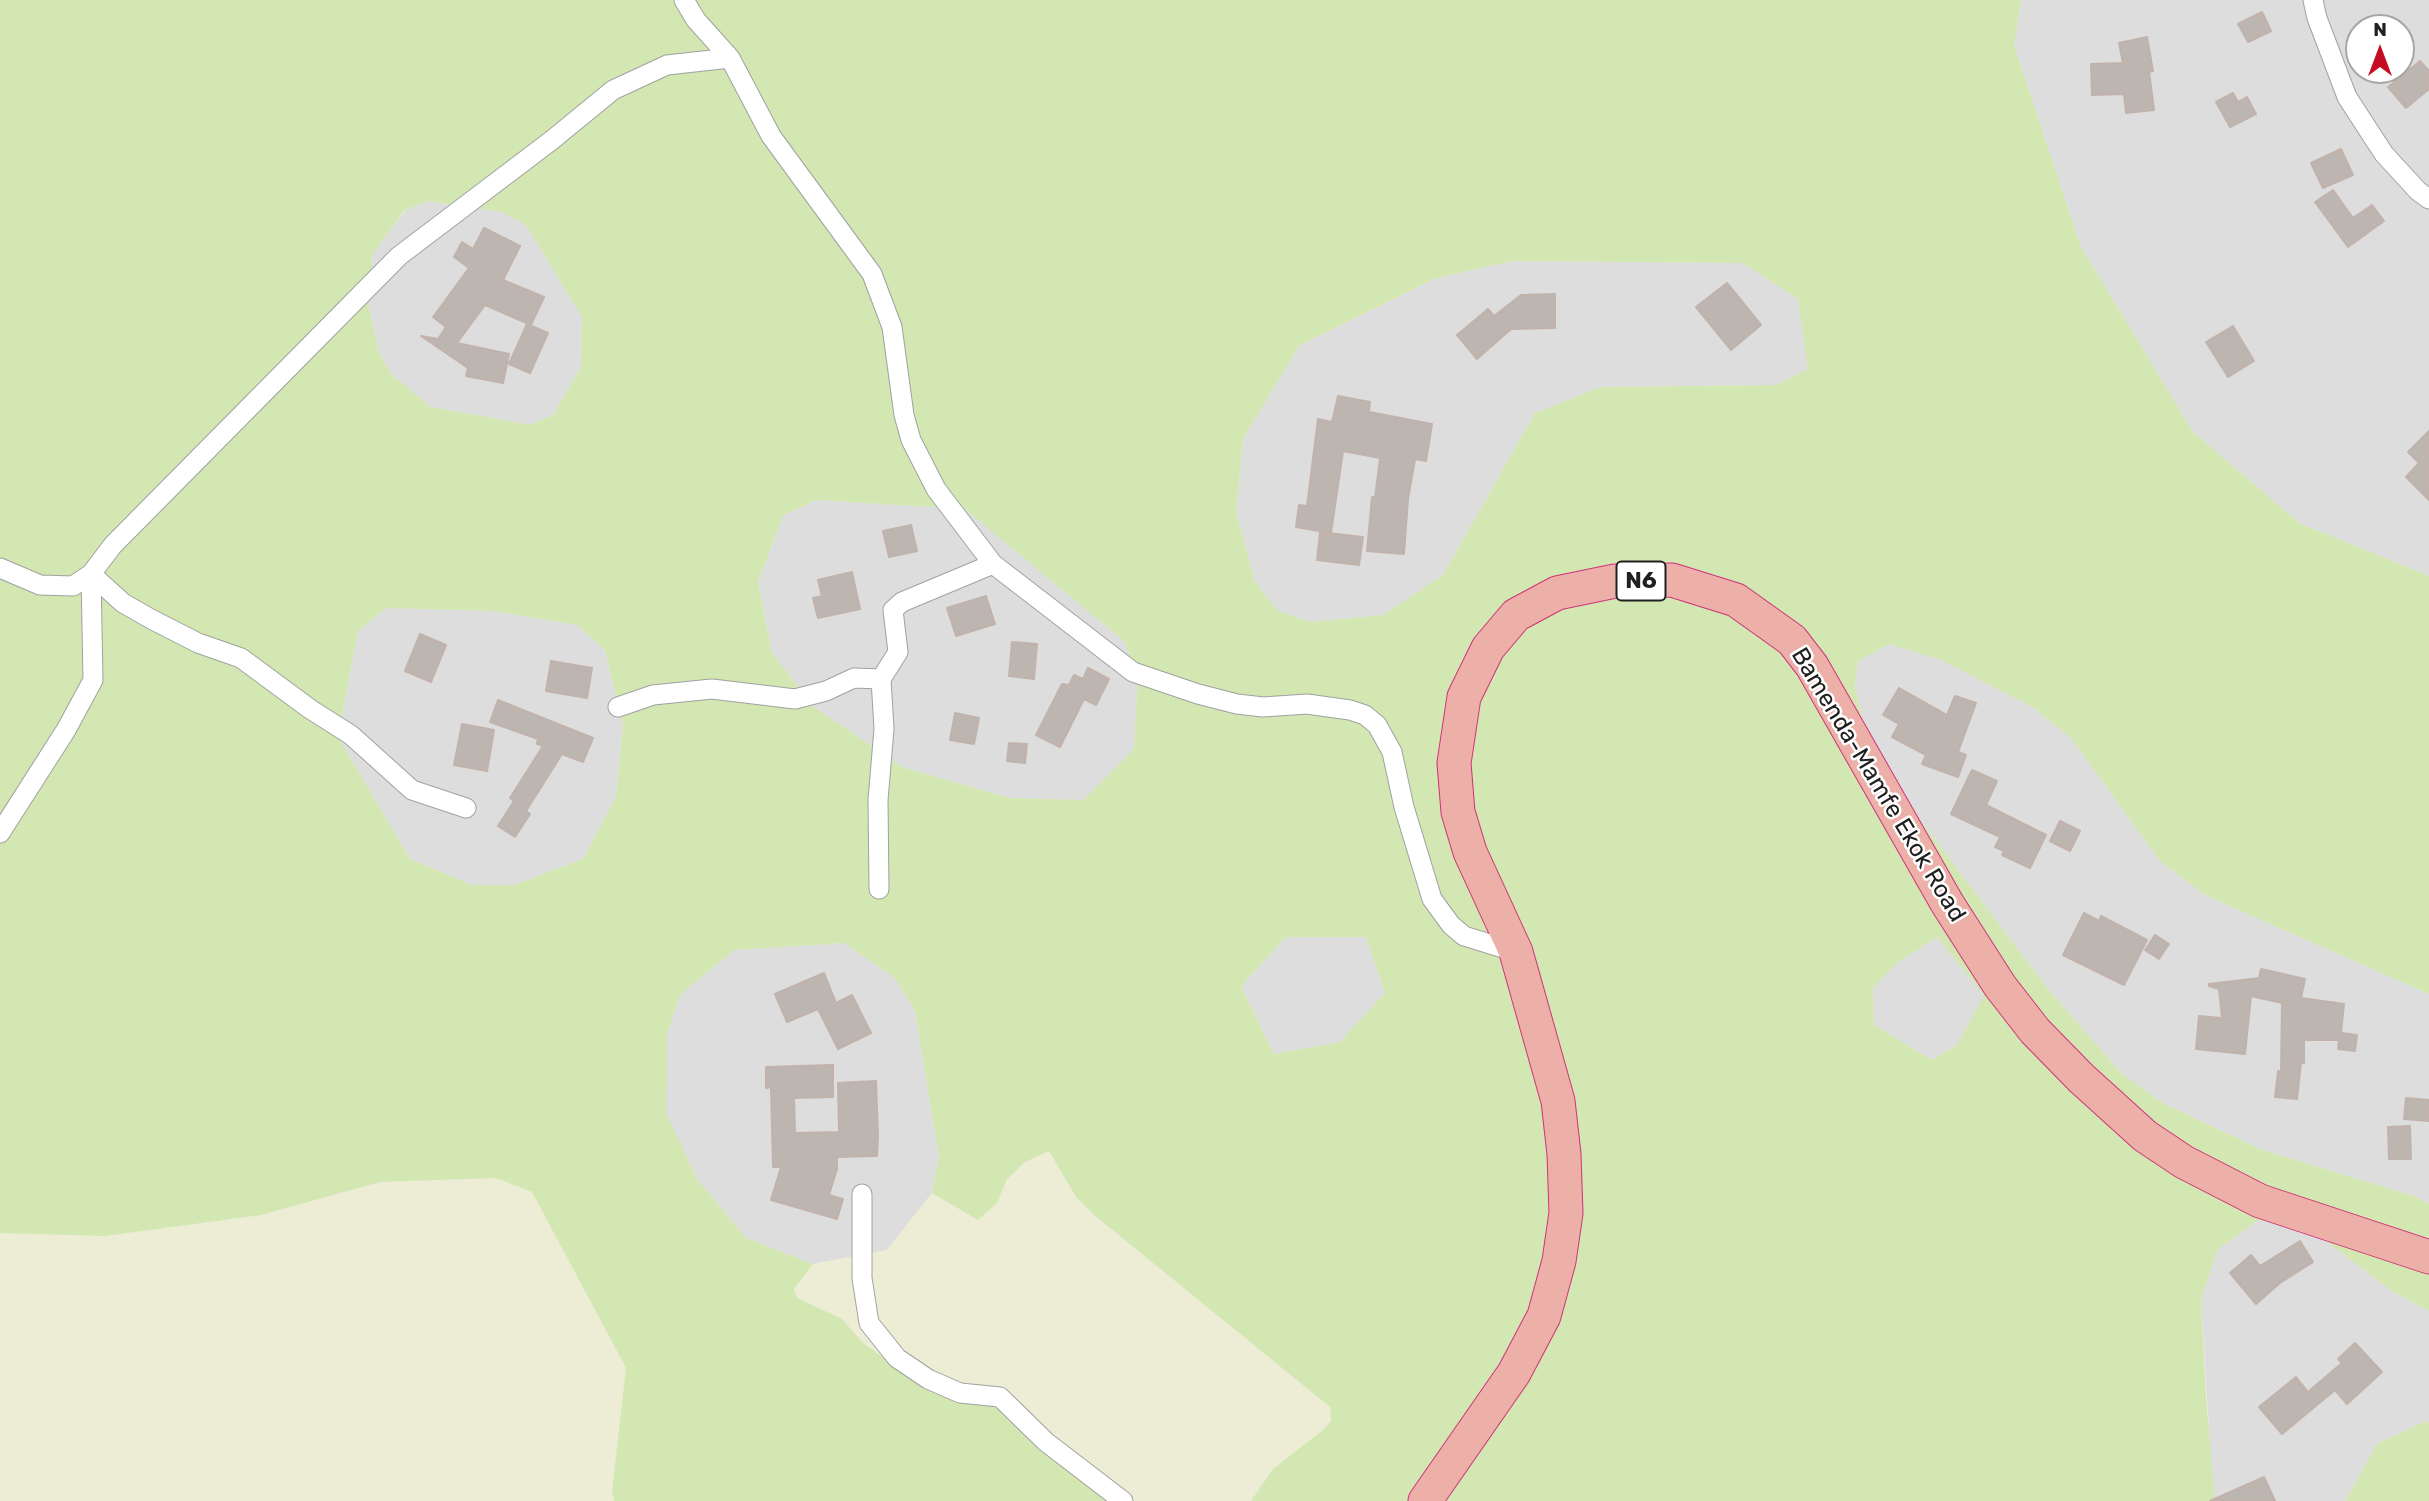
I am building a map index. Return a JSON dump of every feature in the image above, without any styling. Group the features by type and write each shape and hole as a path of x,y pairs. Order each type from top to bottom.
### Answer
{"highway":[{"name":"Bamenda-Mamfe Ekok Road","path":"1426,1501 1514,1373 1544,1317 1559,1261 1566,1213 1564,1154 1558,1101 1517,952 1470,852 1458,812 1454,763 1464,697 1488,648 1516,615 1557,593 1615,581 1672,580 1736,600 1793,640 1812,667 1940,892 2000,986 2035,1031 2081,1078 2145,1136 2195,1168 2260,1201 2429,1257"}],"street":[{"path":"684,0 696,20 730,58 771,136 872,274 892,327 904,415 911,440 936,489 993,564 1133,672 1237,704 1263,707 1307,704 1366,715 1377,725 1392,752 1404,807 1432,899 1451,925 1464,936 1517,952"},
{"path":"2313,0 2317,18 2347,97 2384,154 2418,191 2429,199"},
{"path":"0,568 40,585 73,586 92,574 113,545 398,256 552,140 613,90 667,65 730,58"},
{"path":"879,889 878,800 884,729 881,679 898,652 893,610 902,602 993,564"},
{"path":"92,574 123,603 151,619 198,643 241,658 310,709 351,735 412,790 466,808"},
{"path":"0,833 66,730 93,680 92,574"},
{"path":"618,707 653,695 712,689 795,699 826,691 854,677 881,679"},
{"path":"862,1194 862,1278 869,1323 897,1358 928,1379 960,1393 1000,1397 1046,1442 1124,1501"}],"shaded area":[{"path":"2021,0 2429,0 2429,576 2299,523 2193,432 2081,247 2014,45"},
{"path":"428,201 502,212 526,225 582,317 581,367 554,414 531,425 431,407 392,375 379,353 368,303 372,254 405,211"},
{"path":"1512,261 1743,263 1798,299 1809,369 1777,385 1601,387 1535,413 1443,575 1384,615 1310,622 1278,611 1255,582 1236,512 1243,439 1299,346 1436,278"},
{"path":"816,500 966,509 1124,641 1138,676 1134,749 1083,800 1009,798 902,767 815,708 772,653 758,582 783,516"},
{"path":"386,608 493,611 577,625 605,650 623,725 616,797 583,859 514,885 472,885 410,859 338,737 358,631"},
{"path":"1889,644 1939,658 2031,706 2071,738 2160,861 2205,895 2429,994 2429,1204 2414,1196 2262,1150 2163,1103 2121,1073 2048,989 1894,785 1867,738 1855,686 1858,661"},
{"path":"1286,937 1366,937 1385,993 1340,1042 1274,1054 1241,986"},
{"path":"1937,937 1985,995 1957,1045 1932,1060 1874,1025 1873,988 1897,963"},
{"path":"845,943 895,978 915,1011 939,1156 932,1193 887,1250 813,1264 746,1238 697,1179 665,1113 667,1034 680,995 734,950"},
{"path":"2258,1220 2307,1227 2392,1291 2429,1311 2429,1423 2424,1422 2377,1444 2345,1501 2215,1501 2213,1496 2201,1298 2218,1249"}],"green space":[{"path":"0,0 2021,0 2014,45 2081,247 2193,432 2299,523 2429,576 2429,994 2205,895 2160,861 2071,738 2031,706 1939,659 1889,644 1858,661 1855,686 1867,738 1894,785 2048,989 2121,1073 2163,1103 2262,1150 2414,1196 2429,1204 2429,1311 2392,1291 2307,1227 2258,1220 2218,1249 2201,1299 2215,1501 1251,1501 1273,1469 1331,1421 1330,1407 1094,1215 1076,1197 1049,1151 1025,1162 1007,1179 997,1203 978,1220 932,1193 939,1156 915,1011 895,978 844,943 734,950 680,995 667,1034 666,1113 697,1179 746,1238 813,1264 794,1289 797,1298 842,1319 862,1342 892,1364 992,1402 1109,1501 614,1501 612,1491 626,1368 532,1192 496,1178 380,1182 261,1215 105,1236 0,1233","holes":["428,201 502,212 526,225 582,317 581,367 554,414 531,425 431,407 392,375 379,353 368,303 372,255 404,211","1512,261 1743,263 1798,299 1808,369 1777,385 1601,387 1535,413 1443,575 1383,615 1310,622 1278,611 1255,582 1236,512 1243,439 1299,346 1436,278","816,500 965,509 1124,641 1138,676 1134,749 1083,800 1009,798 902,767 814,707 772,653 758,582 783,516","386,608 493,611 577,625 605,650 623,725 616,797 583,859 514,885 472,885 410,859 338,737 358,631","1286,937 1366,937 1385,993 1340,1042 1274,1054 1241,986","1937,937 1984,995 1957,1045 1932,1060 1874,1025 1873,988 1897,963"]},
{"path":"1049,1151 1076,1197 1093,1215 1330,1407 1331,1421 1273,1469 1251,1501 1109,1501 892,1364 862,1342 842,1320 797,1298 794,1289 813,1264 887,1250 932,1193 978,1220 997,1203 1007,1179 1025,1162"},
{"path":"496,1178 532,1192 626,1369 612,1491 614,1501 0,1501 0,1233 105,1236 261,1215 380,1182"},
{"path":"2424,1422 2429,1423 2429,1501 2345,1501 2377,1444"}],"building":[{"path":"2262,12 2271,31 2248,42 2238,24"},
{"path":"2147,37 2153,71 2149,72 2154,110 2126,113 2124,94 2092,95 2091,64 2123,63 2119,43"},
{"path":"2420,61 2429,71 2429,89 2406,108 2388,87 2392,84 2415,84 2415,65"},
{"path":"2233,93 2238,102 2247,97 2256,114 2230,127 2216,102"},
{"path":"2341,149 2353,175 2323,188 2311,163"},
{"path":"2333,190 2353,218 2372,205 2384,221 2348,247 2315,202"},
{"path":"484,228 520,246 503,280 544,297 531,325 485,305 457,343 509,354 503,383 466,376 468,368 421,336 438,339 446,327 433,317 469,268 454,257 462,242 473,249"},
{"path":"1727,283 1761,325 1731,350 1696,307"},
{"path":"1555,294 1555,328 1511,329 1477,359 1457,335 1488,309 1494,316 1521,295"},
{"path":"527,324 548,333 530,373 509,364"},
{"path":"2233,326 2254,361 2228,377 2206,342"},
{"path":"1338,396 1370,402 1369,412 1432,424 1426,461 1415,459 1408,499 1404,554 1367,551 1372,497 1375,498 1380,458 1343,451 1331,533 1296,527 1299,505 1307,506 1318,419 1332,422"},
{"path":"2429,431 2429,500 2406,477 2419,463 2408,452"},
{"path":"911,525 917,551 889,557 883,531"},
{"path":"1320,532 1363,537 1359,565 1317,560"},
{"path":"852,572 860,609 818,618 813,598 822,596 818,580"},
{"path":"986,596 995,624 956,636 947,608"},
{"path":"420,634 446,645 431,682 405,671"},
{"path":"1012,642 1037,644 1034,679 1009,676"},
{"path":"551,661 592,668 587,698 546,691"},
{"path":"1088,668 1109,679 1096,705 1084,699 1060,747 1036,735 1062,684 1069,685 1074,675 1083,679"},
{"path":"1899,688 1947,715 1955,696 1976,703 1958,752 1966,755 1958,777 1922,764 1926,755 1892,737 1899,724 1883,715"},
{"path":"498,700 593,738 583,762 562,754 526,811 530,814 515,837 498,826 514,801 510,798 543,746 537,744 538,739 490,722"},
{"path":"955,713 979,718 974,744 950,740"},
{"path":"462,724 494,730 487,771 454,765"},
{"path":"1009,743 1027,744 1025,763 1007,761"},
{"path":"1972,770 1997,781 1986,805 2046,835 2030,868 2002,855 2004,851 1995,847 2000,837 1951,814"},
{"path":"2060,821 2080,831 2070,851 2050,841"},
{"path":"2084,913 2099,921 2101,916 2147,940 2124,985 2063,955"},
{"path":"2155,935 2169,944 2159,959 2145,950"},
{"path":"2261,969 2305,979 2301,998 2344,1004 2341,1033 2357,1035 2355,1051 2338,1049 2339,1040 2304,1040 2304,1063 2301,1063 2297,1099 2275,1097 2278,1071 2281,1072 2282,1003 2251,996 2245,1054 2196,1049 2199,1016 2222,1018 2219,989 2209,984 2259,978"},
{"path":"824,973 836,1003 852,995 871,1033 838,1049 818,1009 787,1022 775,994"},
{"path":"833,1065 833,1097 794,1098 795,1133 839,1132 838,1083 876,1081 878,1136 877,1156 837,1157 837,1169 829,1195 843,1199 837,1219 771,1200 781,1167 773,1167 771,1087 766,1088 766,1067"},
{"path":"2406,1098 2429,1100 2429,1121 2404,1119"},
{"path":"2410,1126 2411,1159 2389,1159 2388,1127"},
{"path":"2300,1241 2313,1262 2280,1283 2256,1304 2230,1273 2251,1255 2260,1266"},
{"path":"2355,1343 2382,1372 2347,1404 2335,1390 2282,1434 2259,1407 2296,1377 2308,1392 2342,1363 2338,1359"},
{"path":"2264,1477 2275,1501 2210,1501"}]}
